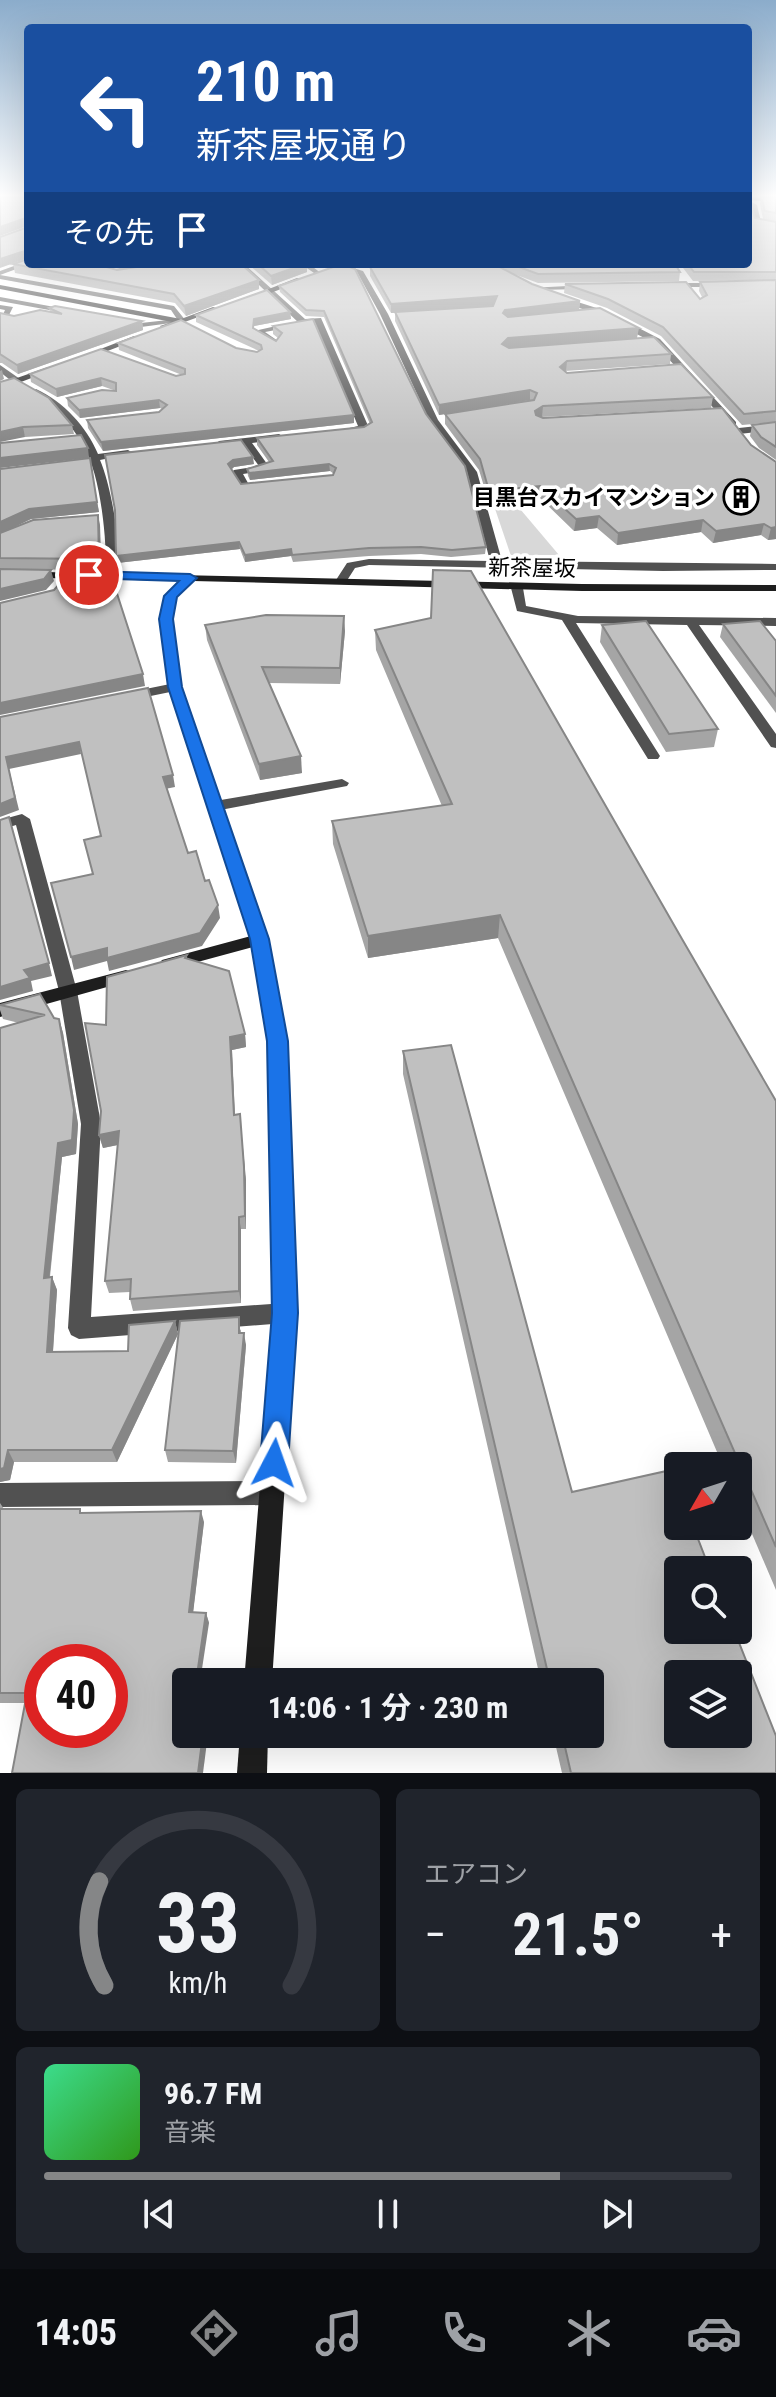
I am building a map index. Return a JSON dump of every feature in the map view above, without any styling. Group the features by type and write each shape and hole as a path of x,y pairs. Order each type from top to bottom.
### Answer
{"street":[{"path":"25,280 174,308 182,321"},
{"path":"257,280 303,322"},
{"path":"242,301 302,280"},
{"path":"365,280 386,317 434,420 472,472 497,565"},
{"path":"684,280 693,294"},
{"path":"520,283 600,312 657,341 724,412 747,442"},
{"path":"657,286 730,285"},
{"path":"0,287 182,321 194,327"},
{"path":"533,288 595,287"},
{"path":"0,299 88,315"},
{"path":"74,360 228,305"},
{"path":"0,307 10,309 4,317 16,320 58,310"},
{"path":"571,316 600,312"},
{"path":"386,317 400,316"},
{"path":"276,343 258,331 318,320 364,428 335,431"},
{"path":"117,321 141,325 182,321"},
{"path":"642,343 657,341"},
{"path":"103,350 116,355"},
{"path":"0,387 60,366"},
{"path":"0,368 56,403 88,439 98,460 108,518 110,575"},
{"path":"666,369 680,368"},
{"path":"56,403 67,400"},
{"path":"709,413 724,412"},
{"path":"434,420 448,418"},
{"path":"77,424 91,423"},
{"path":"739,431 776,427"},
{"path":"217,444 291,436"},
{"path":"72,440 88,439"},
{"path":"246,441 265,468 237,472 245,486 273,483"},
{"path":"85,464 142,452"},
{"path":"95,519 108,518"},
{"path":"342,580 351,565 369,562 776,567"},
{"name":"新茶屋坂","path":"0,574 64,580 110,575 342,580 517,588 776,588"},
{"path":"190,578 170,596 166,619 175,687 260,939 278,1041 285,1313 259,1668"},
{"path":"517,588 521,608 567,618 776,622"},
{"path":"567,618 653,756"},
{"path":"690,621 776,744"},
{"path":"119,698 175,687"},
{"path":"215,806 342,783"},
{"path":"0,825 22,819 68,991 91,1124 79,1328 285,1313"},
{"path":"0,1010 260,939"},
{"path":"0,1495 272,1493"},
{"path":"252,1773 253,1748"}],"shaded area":[{"path":"504,490 559,555 511,556 489,491"}],"building":[{"path":"97,280 259,280 184,306 174,294"},
{"path":"297,280 360,280 426,414 465,466 486,547 452,550 369,548 292,555 291,549 245,555 239,542 116,556 115,510 105,455 241,440 253,457 233,460 228,464 241,484 333,475 336,468 329,464 249,473 247,469 273,461 257,438 364,427 372,422 324,311 306,310 279,286"},
{"path":"377,280 524,280 580,301 505,310 503,313 508,317 600,308 639,328 508,338 502,344 509,348 654,337 671,354 567,361 560,367 567,373 681,364 713,397 543,406 535,411 536,415 543,418 722,408 751,445 776,462 776,527 764,524 716,531 703,520 618,533 599,516 576,519 540,486 489,491 480,459 445,414 534,400 537,393 530,390 439,405 395,312 493,306 497,296 391,304"},
{"path":"776,280 776,411 744,414 663,327 608,299 565,284 686,282 700,299 707,295 700,282"},
{"path":"267,290 290,312 254,319 253,328 276,341 282,333 273,326 313,319 354,415 101,442 87,420 159,412 167,405 159,400 79,410 67,398 102,390 116,391 116,383 101,378 56,389 30,374 101,349 176,376 185,374 185,369 118,343 181,320 236,348 257,352 262,349 261,345 196,315"},
{"path":"55,306 142,321 17,365 0,354 0,313 14,316 40,310 62,314 49,308"},
{"path":"14,378 49,398 72,425 23,427 0,432 0,382"},
{"path":"776,422 776,447 761,437 752,425"},
{"path":"81,435 88,448 0,458 0,443"},
{"path":"90,458 97,502 29,509 0,522 0,469"},
{"path":"98,515 99,559 0,558 0,533 33,520"},
{"path":"0,569 51,570 44,579 0,589"},
{"path":"433,570 471,571 776,1101 776,1547 752,1492 752,1452 735,1452 500,915 368,936 332,821 452,804 375,630 431,618"},
{"path":"71,571 110,572 143,674 0,703 0,603 54,590"},
{"path":"266,615 344,616 340,668 262,667 301,756 259,764 205,625"},
{"path":"646,621 718,729 669,734 602,625"},
{"path":"760,621 776,641 776,696 723,624"},
{"path":"148,688 173,775 163,777 188,853 196,851 205,881 209,880 218,905 200,933 107,958 107,948 71,957 51,883 93,874 84,840 101,836 79,742 6,757 15,798 0,804 0,717"},
{"path":"9,817 49,963 24,970 30,978 0,987 0,820"},
{"path":"187,955 185,958 229,971 245,1034 230,1037 234,1115 240,1114 244,1167 245,1216 239,1217 239,1291 130,1299 131,1279 105,1281 119,1131 99,1135 101,1111 85,1023 106,1025 107,977"},
{"path":"40,994 54,1018 59,1019 74,1110 72,1140 58,1143 44,1278 52,1277 47,1352 128,1351 129,1325 175,1321 112,1450 8,1450 4,1468 0,1469 0,1028 45,1015 0,1005"},
{"path":"451,1045 572,1492 664,1472 664,1540 698,1540 705,1556 664,1556 664,1644 740,1644 746,1660 664,1660 664,1748 752,1748 752,1675 776,1736 776,1773 571,1773 565,1748 604,1748 604,1668 547,1668 403,1051"},
{"path":"239,1317 239,1333 244,1333 233,1451 165,1450 180,1321"},
{"path":"0,1509 80,1509 80,1513 201,1511 189,1612 206,1613 198,1668 172,1668 172,1748 201,1748 198,1773 12,1773 24,1709 24,1748 128,1748 128,1644 24,1644 24,1693 0,1693"}],"place":[{"name":"目黒台スカイマンション","path":"741,497"}],"route":[{"path":"89,575 190,578 170,596 166,619 175,687 260,939 278,1041 285,1313 274,1463"}]}
